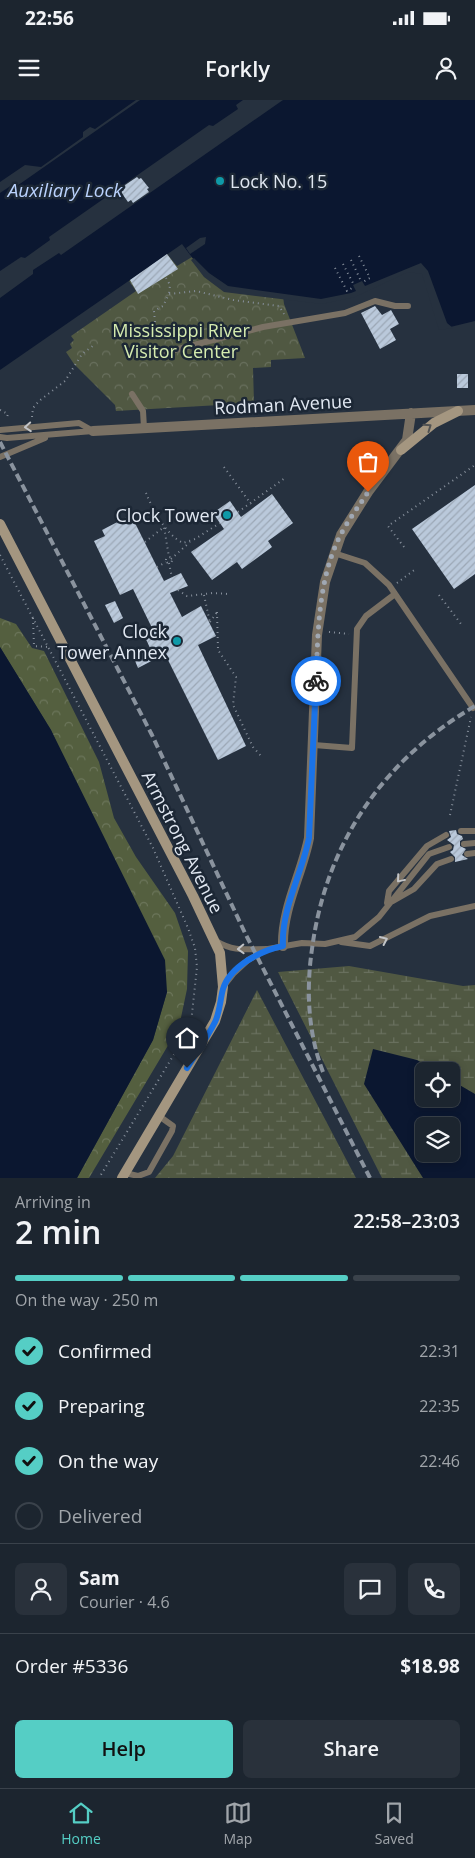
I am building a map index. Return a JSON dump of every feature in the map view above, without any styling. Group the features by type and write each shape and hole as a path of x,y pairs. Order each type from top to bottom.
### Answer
{"street":[{"name":"Rodman Avenue","path":"93,432 475,410"},
{"path":"401,450 434,423 458,411"},
{"path":"283,946 282,934 287,911 306,856 309,838 318,630 325,582 341,535 364,499 401,450 410,434 411,413"},
{"name":"Armstrong Avenue","path":"0,524 216,941 220,953 223,987 215,1021 124,1175"}],"lane":[{"path":"163,353 220,337 345,313 375,301 395,306 408,306"},
{"path":"132,394 143,411 144,428"},
{"name":"Rodman Avenue","path":"0,430 79,423 93,432"},
{"name":"Rodman Avenue","path":"0,437 51,436 93,432"},
{"name":"Rodman Avenue","path":"0,457 51,436"},
{"path":"334,553 365,564 378,572 473,708"},
{"path":"314,745 352,748 357,629 366,616 395,594"},
{"path":"461,831 475,831"},
{"path":"387,904 389,891 437,838 446,835"},
{"path":"464,844 475,843"},
{"path":"337,942 355,937 379,917 387,904 429,854 449,847"},
{"path":"467,854 475,853"},
{"path":"387,904 414,889 437,864 452,858"},
{"path":"216,941 236,950 268,949 337,942 370,946 430,916 475,906"},
{"path":"223,987 248,960 268,949"},
{"path":"124,1175 138,1176 149,1172 173,1126 159,1116"}],"path":[{"path":"351,260 362,282 370,278 359,256"},
{"path":"335,268 347,290 354,286 343,264"},
{"path":"155,322 154,310 163,306 169,294 170,285 166,278"},
{"path":"169,294 196,292 233,300 280,306 288,323"},
{"path":"32,417 32,408 64,381 82,354 94,345"},
{"path":"0,410 8,414 7,417"},
{"path":"404,547 388,526 475,464"},
{"path":"224,467 250,504"},
{"path":"238,512 285,478"},
{"path":"146,493 152,508 176,540 183,543 220,523"},
{"path":"145,542 164,527 170,558 167,563 157,566"},
{"path":"172,578 166,560 191,540"},
{"path":"0,555 153,848 195,948 197,967 191,1023 187,1033 99,1178"},
{"path":"402,590 397,582 417,568"},
{"path":"178,590 187,596 228,594"},
{"path":"204,594 210,622 217,612 218,650 236,677 233,705 253,747 261,756"},
{"path":"439,595 461,624"},
{"path":"33,616 34,646 49,647"},
{"path":"327,632 356,635"},
{"path":"450,815 473,708"}],"green space":[{"name":"Mississippi River Visitor Center","path":"167,254 177,266 192,257 206,276 283,296 284,304 305,358 271,360 271,367 253,368 254,403 116,411 115,405 74,364 66,352 72,348 70,344 74,340 71,336 136,291 129,281"},
{"path":"0,618 16,624 32,648 44,651 99,762 114,818 136,857 175,913 188,951 187,989 179,1027 89,1178 77,1178 153,1040 167,992 51,730 0,647"},
{"path":"349,966 463,986 475,985 475,1178 382,1178 278,972"},
{"path":"257,990 356,1178 155,1178 173,1156"}],"water":[{"name":"Auxiliary Lock","path":"0,100 475,100 475,321 442,329 423,272 408,269 354,294 322,301 225,289 206,276 182,244 0,370"},
{"path":"0,647 51,730 165,960 167,992 153,1040 77,1178 0,1178"},
{"path":"373,1049 420,1062 415,1062 415,1107 460,1107 460,1085 475,1094 475,1178 423,1178 364,1084"}],"pier":[{"path":"136,100 140,100 14,188 12,185 0,193 0,182 25,165 41,167 83,137 83,132 90,127 95,129"},
{"path":"243,100 283,100 61,255 59,253 33,270 33,274 0,298 0,271 21,257 25,258 50,240 49,237 209,125 213,126 238,109 236,105"},
{"path":"206,237 205,244 190,254 186,248 200,238"},
{"path":"194,258 209,273 228,286 321,299 351,293 356,291 353,285 362,281 365,286 421,263 428,271 447,323 453,328 439,330 422,274 408,272 355,297 322,304 224,292 204,277 191,260"}],"building":[{"path":"137,177 141,178 149,188 147,189 149,192 133,203 131,200 128,202 121,192 124,190 122,187"},
{"path":"167,254 178,269 138,294 130,280"},
{"path":"375,306 382,315 391,310 399,324 390,329 396,340 380,349 361,313"},
{"path":"457,374 468,374 468,388 457,388"},
{"path":"475,485 475,574 454,589 412,529"},
{"path":"272,494 293,523 268,541 272,547 242,569 237,562 212,580 191,552 224,529 213,513 230,501 241,517"},
{"name":"Clock Tower Annex","path":"131,515 164,581 181,573 188,586 170,593 182,617 201,606 216,636 198,645 246,746 218,760 165,654 138,668 133,656 150,648 144,635 153,630 133,589 120,595 94,541 105,536 102,530"},
{"path":"115,601 123,618 114,623 105,605"},
{"path":"456,830 457,834 462,836 463,839 460,841 460,846 466,849 462,855 468,859 455,862 455,857 450,852 453,850 454,845 447,840 451,837 449,831"}],"railway":[{"path":"0,442 152,735 245,933 370,1178"},
{"path":"323,1072 311,1027 309,980 319,910 330,874 345,840 364,808 387,779 413,752 442,728 475,706"}],"way so far":[{"path":"316,681 318,630 325,582 341,535 368,492"}],"place":[{"name":"Lock No. 15","path":"220,181"},
{"name":"Clock Tower","path":"227,515"},
{"name":"Clock Tower Annex","path":"177,641"}],"route":[{"path":"187,1068 215,1021 223,987 234,973 248,960 268,949 283,946 282,934 287,911 306,856 309,838 316,681"}]}
